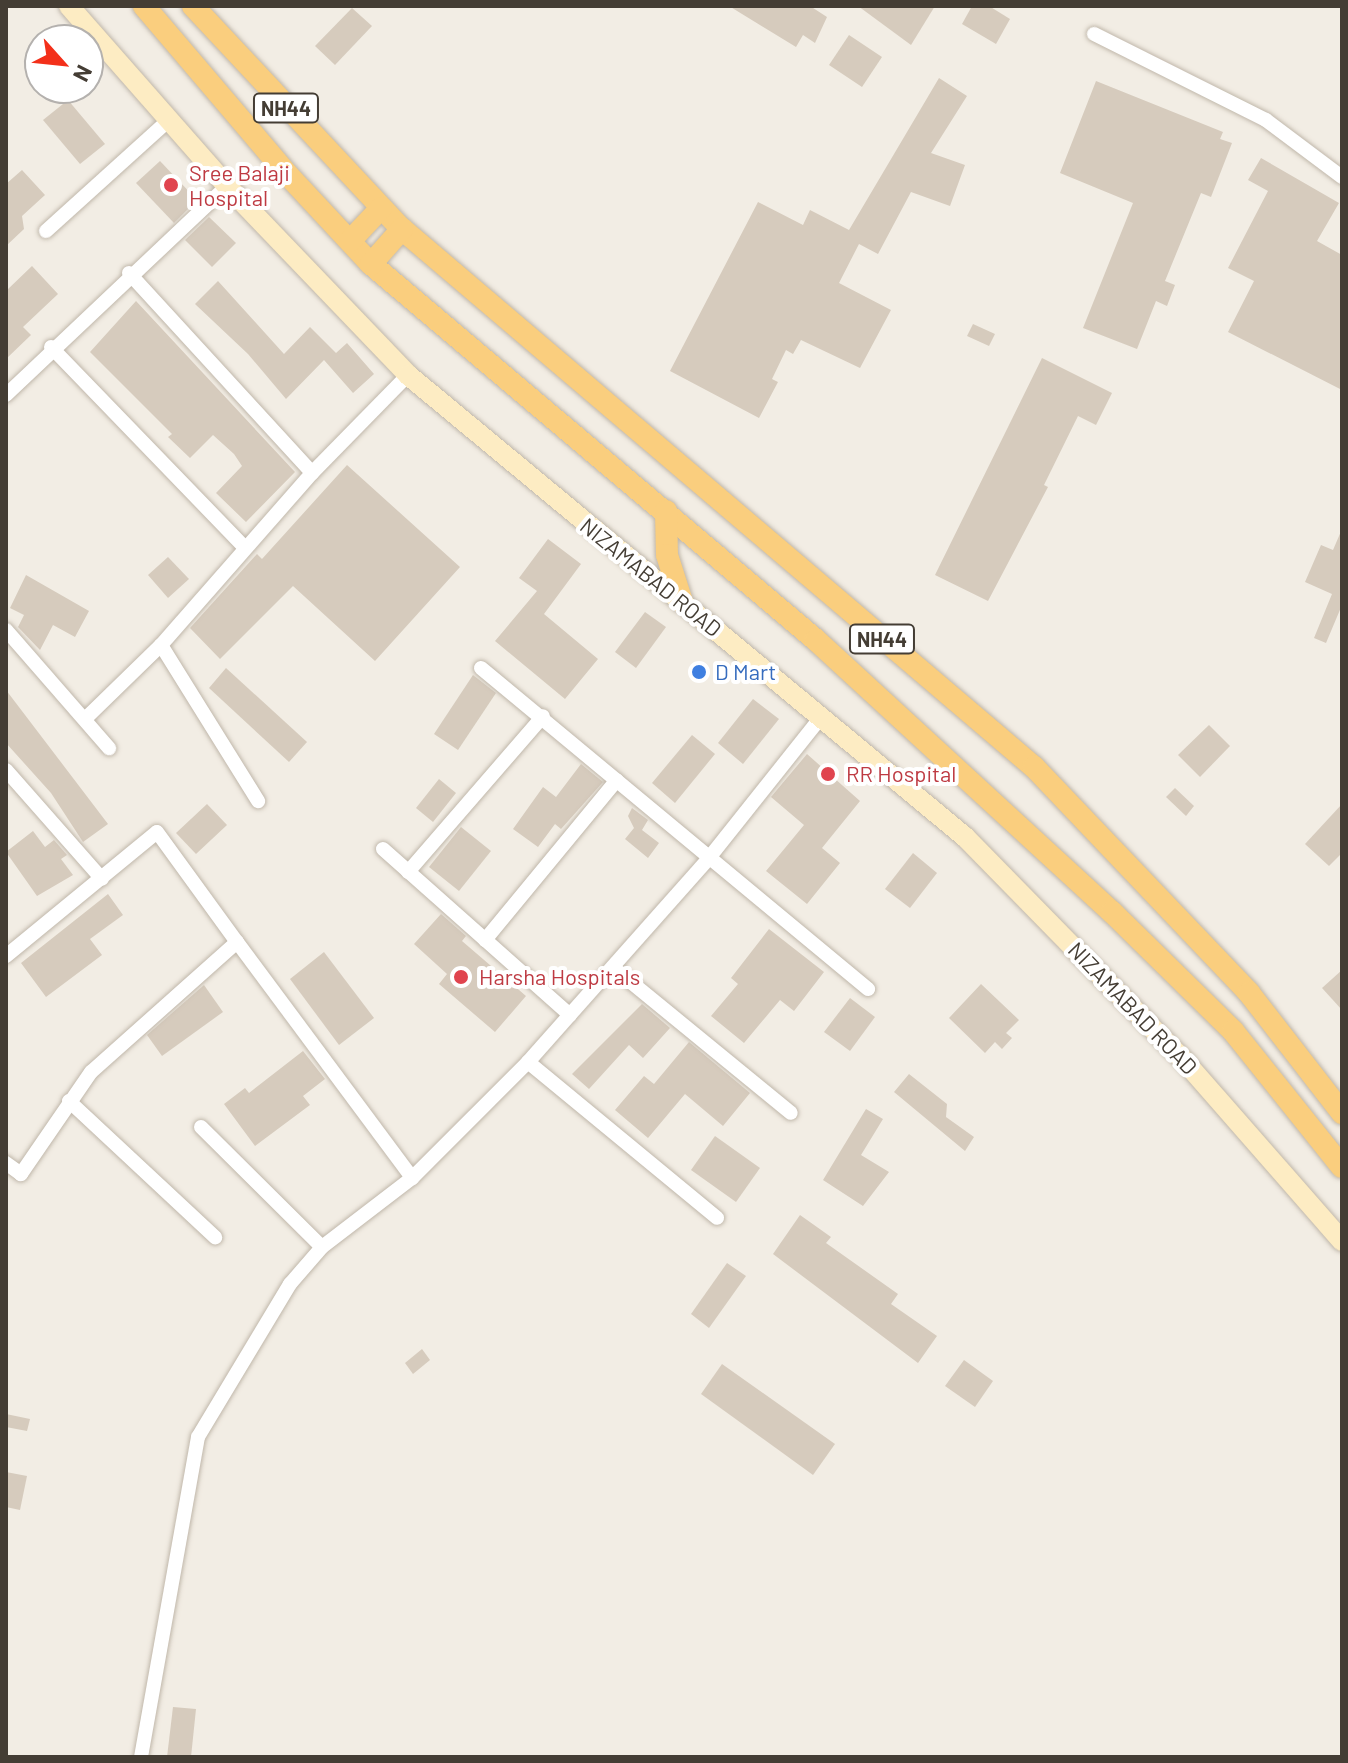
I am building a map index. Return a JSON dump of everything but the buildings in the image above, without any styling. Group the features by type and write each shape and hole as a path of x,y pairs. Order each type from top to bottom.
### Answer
{"highway":[{"name":"NH44","path":"144,6 371,264 666,511 854,674 1112,912 1233,1031 1342,1167"},
{"name":"NH44","path":"193,6 402,229 1034,767 1249,993 1342,1113"},
{"path":"350,241 381,208"},
{"path":"371,264 402,229"},
{"path":"666,511 667,555 682,602"}],"main road":[{"name":"NIZAMABAD ROAD","path":"69,6 227,186 408,375 965,837 1103,975 1267,1150 1342,1241"}],"street":[{"path":"1094,34 1266,120 1342,177"},
{"path":"46,231 169,120"},
{"path":"9,387 129,273 227,186"},
{"path":"129,273 312,473"},
{"path":"51,347 244,547"},
{"path":"85,719 161,645 244,547 408,375"},
{"path":"6,630 109,748"},
{"path":"161,645 258,801"},
{"path":"481,668 543,716 868,989"},
{"path":"408,872 543,716"},
{"path":"141,1757 198,1437 290,1284 322,1247 412,1178 528,1062 615,969 709,858 821,717"},
{"path":"6,770 102,879"},
{"path":"485,940 617,780"},
{"path":"6,956 157,832 412,1178"},
{"path":"383,849 570,1015"},
{"path":"6,1163 21,1174 69,1101 119,1044 237,942"},
{"path":"615,969 791,1113"},
{"path":"528,1062 717,1218"},
{"path":"69,1101 215,1237"},
{"path":"201,1127 322,1247"}],"place":[{"name":"Sree Balaji Hospital","path":"171,185"},
{"name":"D Mart","path":"699,672"},
{"name":"RR Hospital","path":"828,774"},
{"name":"Harsha Hospitals","path":"461,977"}]}
